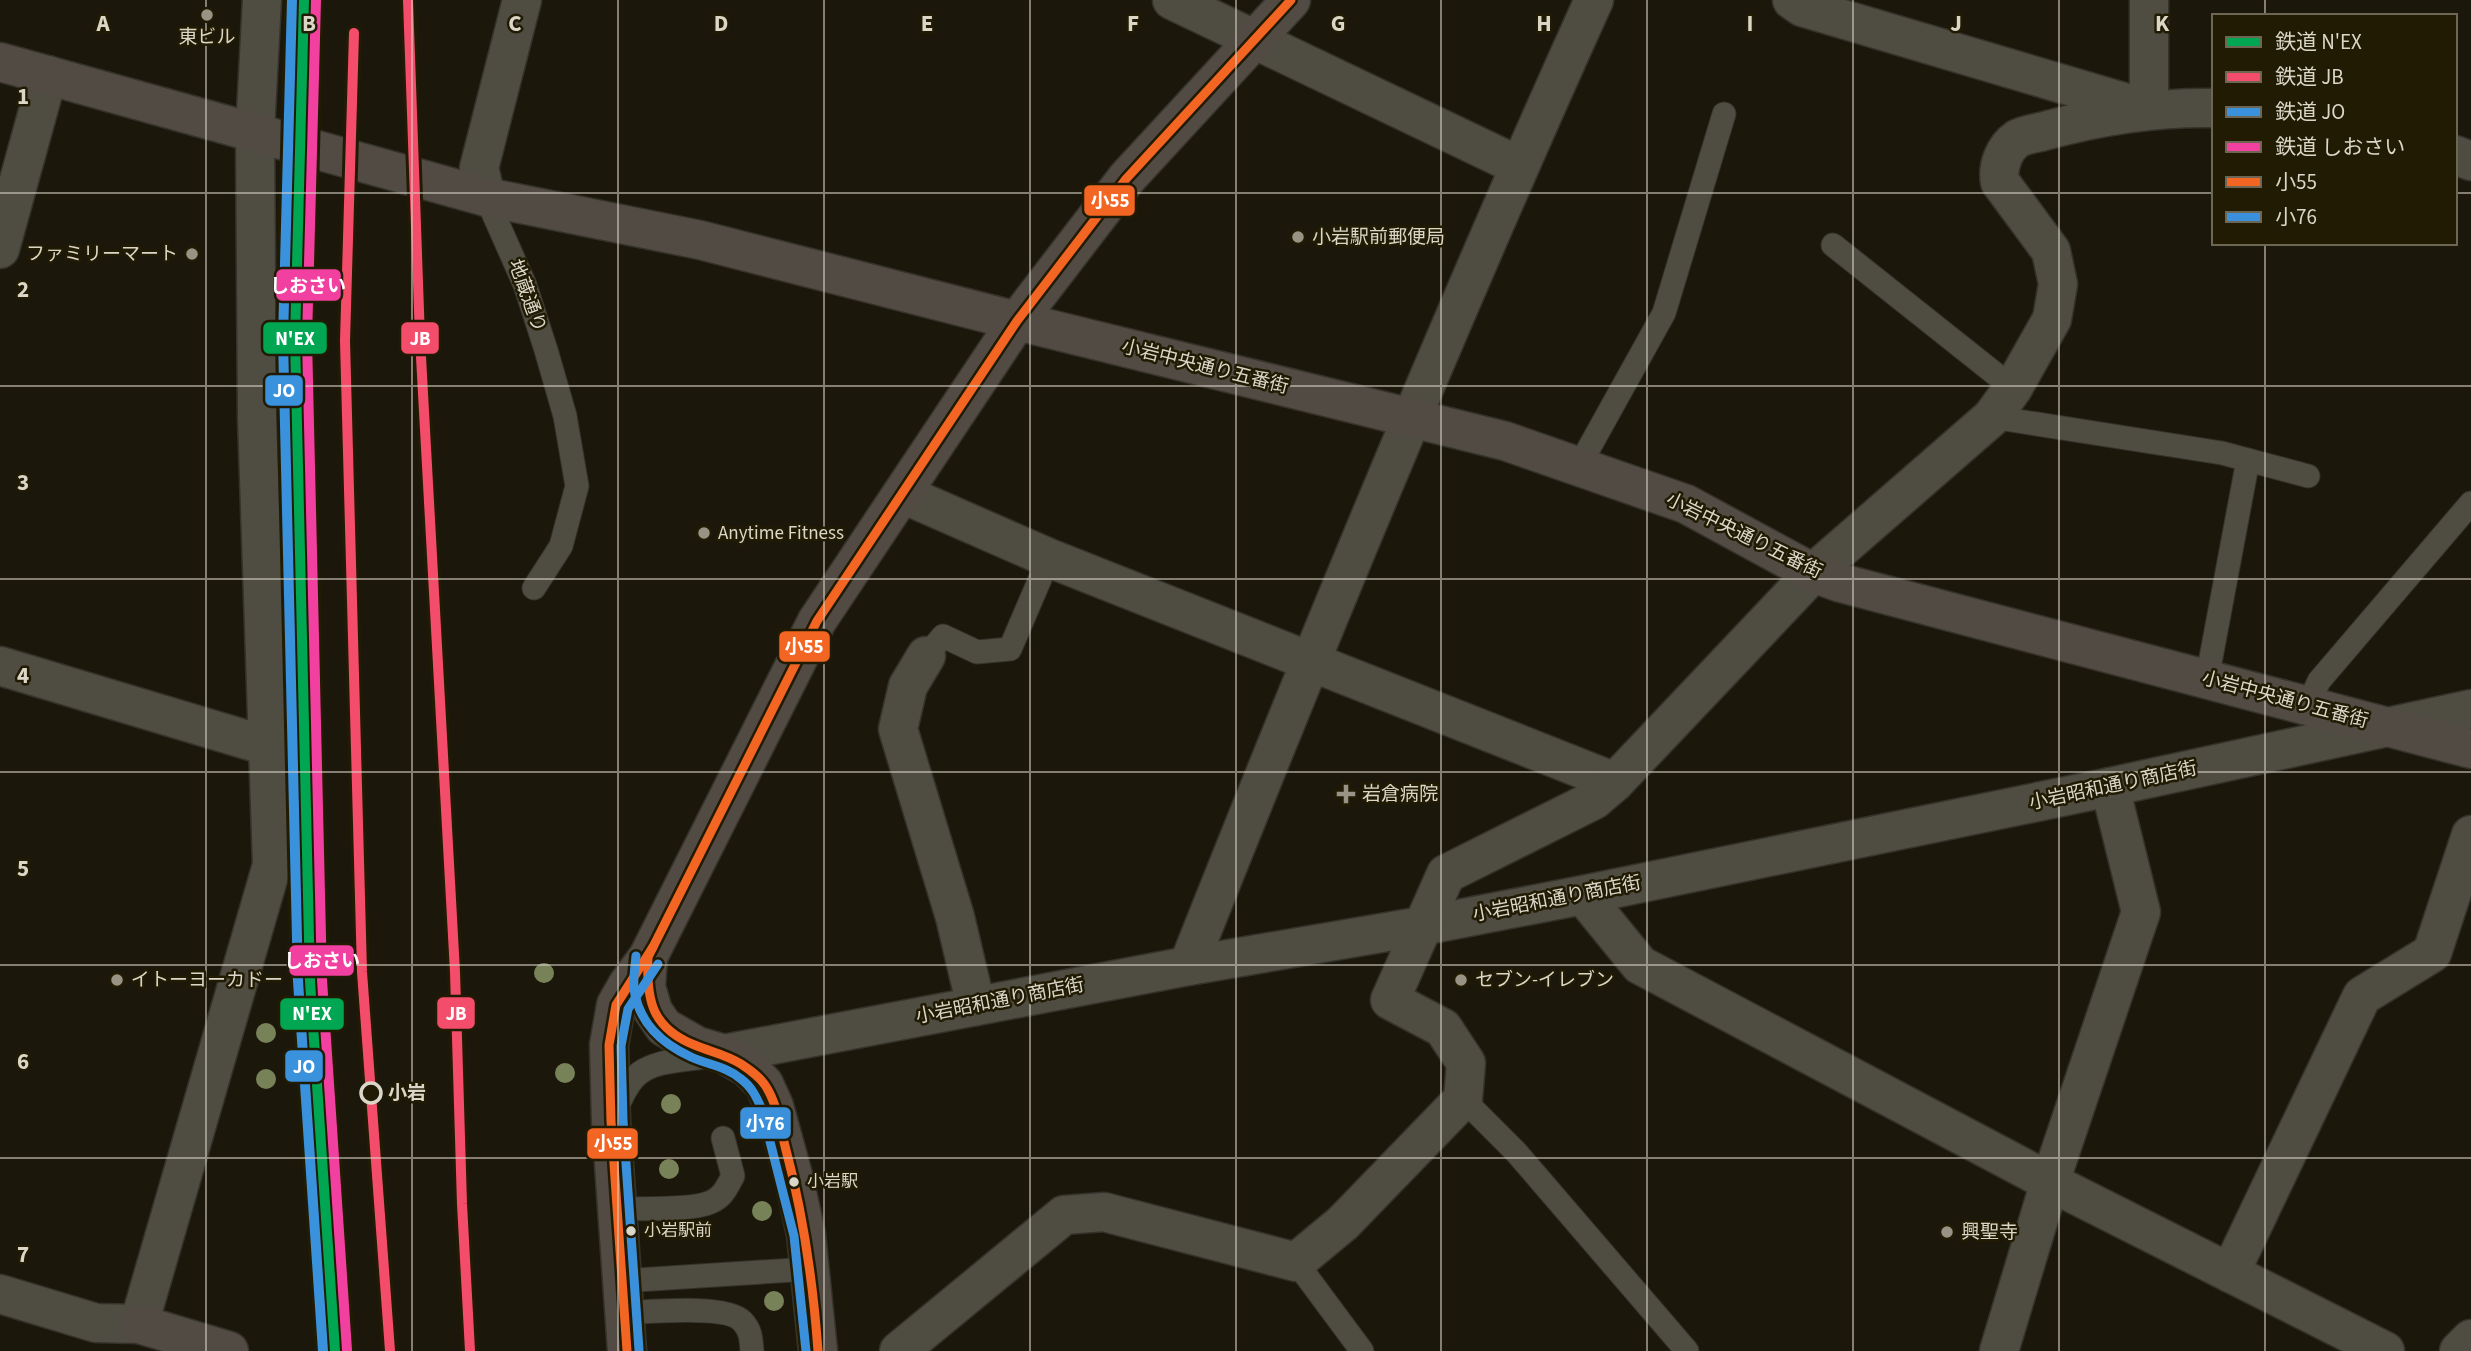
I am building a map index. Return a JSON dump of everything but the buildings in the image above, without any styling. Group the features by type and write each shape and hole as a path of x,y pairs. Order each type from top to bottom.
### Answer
{"street":[{"path":"139,1324 272,865 257,418 256,131 262,0"},
{"name":"地蔵通り","path":"486,197 479,168 522,0"},
{"path":"1171,0 1519,166"},
{"path":"627,1351 611,1121 609,1045 616,1005 648,957 817,621 1017,321 1126,179 1291,0"},
{"path":"1188,966 1309,661 1411,417 1594,0"},
{"path":"1792,0 1802,7 2149,109"},
{"path":"2149,0 2149,109"},
{"name":"小岩中央通り五番街","path":"0,62 486,197 700,240 1505,441 1686,504 1813,573 1841,583 2471,750"},
{"path":"0,249 48,75"},
{"path":"899,1351 1064,1215 1104,1212 1296,1262 1343,1223 1463,1099 1466,1063 1443,1028 1390,1000 1446,874 1594,800 1615,782 1813,573 2003,403 2052,319 2058,284 2051,251 2000,182 1998,173 2005,152 2018,138 2084,120 2149,109 2212,108"},
{"path":"903,494 1049,558 1615,782"},
{"path":"926,656 908,686 898,729 955,918 976,1006"},
{"path":"0,666 267,746"},
{"name":"小岩昭和通り商店街","path":"724,1054 1583,895 2110,787 2471,709"},
{"path":"1999,1351 2050,1182 2141,912 2110,787"},
{"path":"2230,1273 2362,996 2432,953 2471,835"},
{"path":"1583,895 1640,965 2050,1182 2385,1351"},
{"path":"648,957 646,987 653,1011 664,1027 696,1046 724,1054 748,1068 764,1084 774,1106 806,1234 818,1351"},
{"path":"0,1294 96,1323 139,1324 229,1351"},
{"path":"2459,1351 2471,1339"}],"lane":[{"path":"1578,466 1664,313 1724,114"},
{"name":"地蔵通り","path":"486,197 525,285 546,350 565,416 577,486 561,546 534,588"},
{"path":"1833,245 2003,403 2222,453 2308,476"},
{"path":"2207,679 2248,460"},
{"path":"2308,705 2319,681 2471,503"},
{"path":"926,656 943,636 976,652 1010,649 1049,558"},
{"path":"611,1121 626,1088 649,1066 724,1054"},
{"path":"1463,1099 1516,1152 1687,1351"},
{"path":"616,1209 695,1206 710,1202 723,1194 733,1176 723,1138"},
{"path":"1296,1262 1362,1351"},
{"path":"622,1297 809,1269"},
{"path":"622,1297 720,1311 740,1318 751,1333 752,1351"}],"rail line":[{"name":"JO","path":"292,0 283,339 298,981 323,1351"},
{"name":"N'EX","path":"304,0 295,339 310,981 335,1351"},
{"name":"しおさい","path":"316,0 307,339 322,980 347,1350"},
{"name":"JB","path":"408,0 420,339 455,972 462,1204 470,1351"},
{"name":"JB","path":"354,33 345,341 362,972 390,1351"}],"transit line":[{"name":"小55","path":"818,1351 802,1222 778,1115 769,1092 763,1082 748,1069 730,1058 682,1039 661,1022 655,1012 648,987 648,957 817,621 1017,321 1126,179 1291,0"},
{"name":"小55","path":"627,1351 611,1121 609,1045 616,1005 653,947"},
{"name":"小76","path":"636,956 634,985 646,1022 670,1045 697,1060 723,1068 745,1082 762,1110 794,1236 806,1351"},
{"name":"小76","path":"639,1350 623,1120 621,1046 628,1009 658,964"}],"place":[{"name":"東ビル","path":"207,15"},
{"name":"小岩駅前郵便局","path":"1298,237"},
{"name":"ファミリーマート","path":"192,254"},
{"name":"Anytime Fitness","path":"704,533"},
{"name":"岩倉病院","path":"1346,794"},
{"name":"イトーヨーカドー","path":"117,980"},
{"name":"セブン-イレブン","path":"1461,980"},
{"name":"小岩","path":"371,1093"},
{"name":"小岩駅","path":"794,1182"},
{"name":"小岩駅前","path":"631,1231"},
{"name":"興聖寺","path":"1947,1232"}]}
